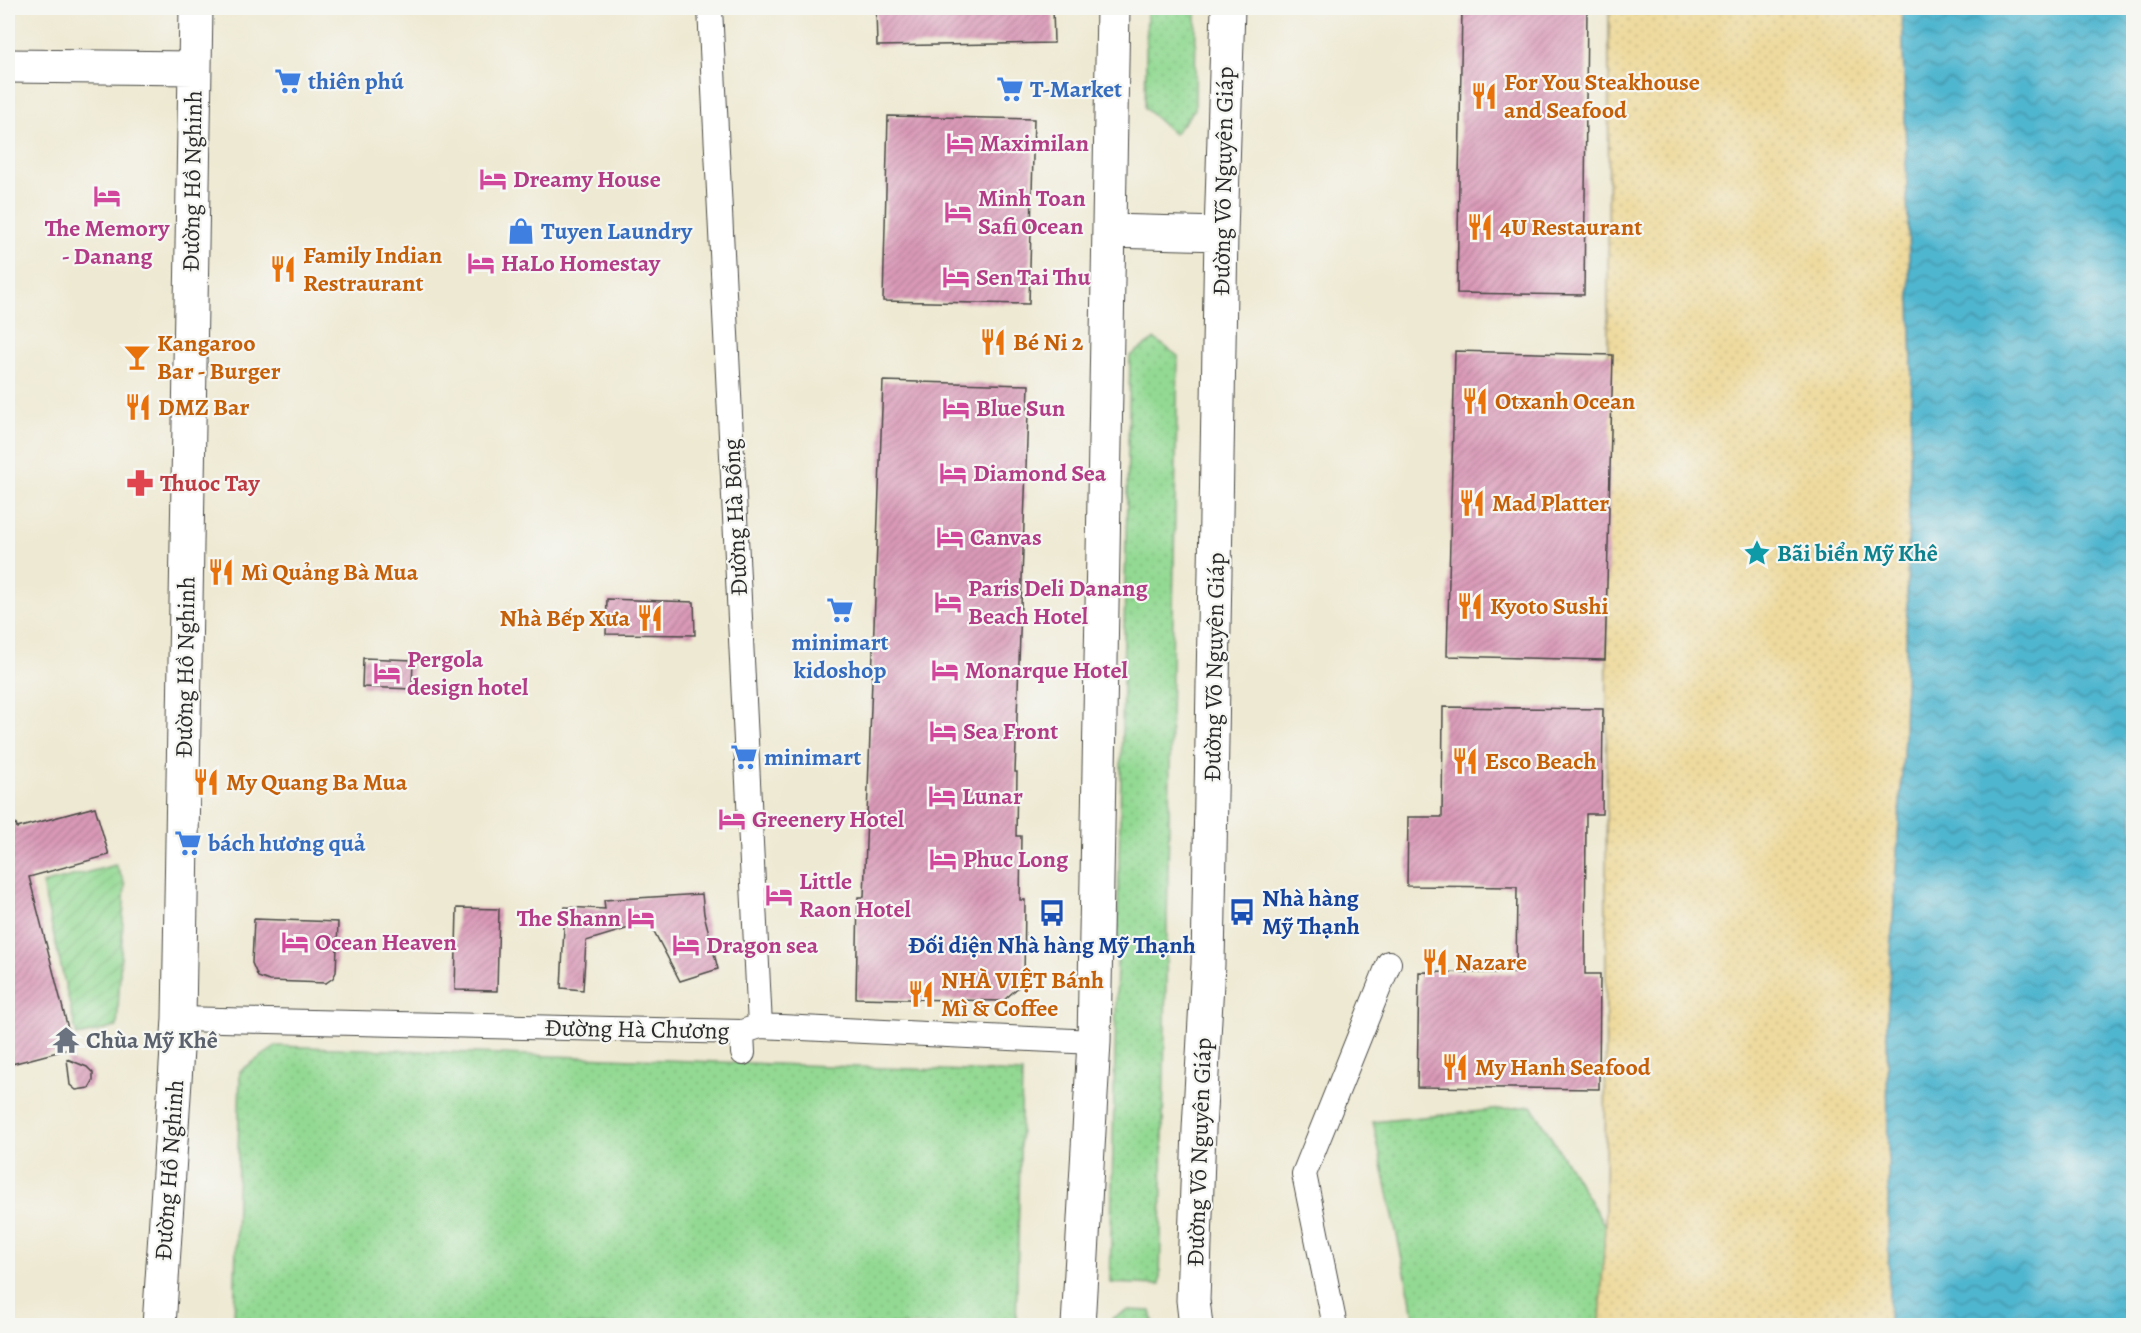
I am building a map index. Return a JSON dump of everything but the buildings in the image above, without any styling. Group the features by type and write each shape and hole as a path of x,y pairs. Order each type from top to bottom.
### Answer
{"main road":[{"name":"Đường Hồ Nghinh","path":"159,1326 179,1019 196,8"},
{"path":"1078,1326 1094,1042 1113,8"},
{"name":"Đường Võ Nguyên Giáp","path":"1196,1326 1193,1300 1208,964 1221,234 1228,8"},
{"path":"8,66 194,68"},
{"path":"1109,231 1221,234"}],"street":[{"name":"Đường Hà Bổng","path":"710,8 748,1037"},
{"path":"1335,1326 1304,1174 1389,963"},
{"name":"Đường Hà Chương","path":"179,1019 748,1037 1094,1042"}],"green space":[{"path":"1147,8 1196,8 1195,109 1174,134 1145,108"},
{"path":"1155,339 1178,356 1160,1285 1110,1283 1130,356"},
{"path":"116,865 125,884 117,1027 77,1036 42,884"},
{"path":"277,1046 1022,1073 1016,1325 234,1326 240,1071"},
{"path":"1532,1106 1605,1226 1600,1325 1416,1325 1373,1122"},
{"path":"1129,1310 1151,1311 1154,1325 1113,1325 1112,1318"}],"sand":[{"name":"Bãi biển Mỹ Khê","path":"1609,8 1902,8 1912,369 1904,737 1887,1020 1889,1325 1600,1326 1605,1226"}],"water":[{"path":"1902,8 2133,8 2133,1325 1889,1325 1887,1020 1904,737 1912,369"}],"place":[{"name":"thiên phú","path":"288,81"},
{"name":"T-Market","path":"1010,89"},
{"name":"For You Steakhouse and Seafood","path":"1484,96"},
{"name":"Maximilan","path":"960,143"},
{"name":"Dreamy House","path":"493,179"},
{"name":"The Memory - Danang","path":"107,196"},
{"name":"Minh Toan Safi Ocean","path":"958,212"},
{"name":"4U Restaurant","path":"1480,227"},
{"name":"Tuyen Laundry","path":"521,231"},
{"name":"HaLo Homestay","path":"481,263"},
{"name":"Family Indian Restraurant","path":"283,269"},
{"name":"Sen Tai Thu","path":"956,277"},
{"name":"Bé Ni 2","path":"993,342"},
{"name":"Kangaroo Bar - Burger","path":"137,357"},
{"name":"Otxanh Ocean","path":"1475,401"},
{"name":"DMZ Bar","path":"138,407"},
{"name":"Blue Sun","path":"956,408"},
{"name":"Diamond Sea","path":"953,473"},
{"name":"Thuoc Tay","path":"140,483"},
{"name":"Mad Platter","path":"1472,503"},
{"name":"Canvas","path":"950,537"},
{"name":"Bãi biển Mỹ Khê","path":"1757,553"},
{"name":"Mì Quảng Bà Mua","path":"221,572"},
{"name":"Paris Deli Danang Beach Hotel","path":"948,602"},
{"name":"Kyoto Sushi","path":"1470,606"},
{"name":"minimart kidoshop","path":"840,610"},
{"name":"Nhà Bếp Xưa","path":"650,618"},
{"name":"Monarque Hotel","path":"945,670"},
{"name":"Pergola design hotel","path":"387,673"},
{"name":"Sea Front","path":"943,731"},
{"name":"minimart","path":"744,757"},
{"name":"Esco Beach","path":"1465,761"},
{"name":"My Quang Ba Mua","path":"206,782"},
{"name":"Lunar","path":"942,796"},
{"name":"Greenery Hotel","path":"732,819"},
{"name":"bách hương quả","path":"188,843"},
{"name":"Phuc Long","path":"943,859"},
{"name":"Little Raon Hotel","path":"779,895"},
{"name":"Nhà hàng Mỹ Thạnh","path":"1242,912"},
{"name":"Đối diện Nhà hàng Mỹ Thạnh","path":"1052,913"},
{"name":"The Shann","path":"641,918"},
{"name":"Ocean Heaven","path":"295,942"},
{"name":"Dragon sea","path":"686,945"},
{"name":"Nazare","path":"1435,962"},
{"name":"NHÀ VIỆT Bánh Mì & Coffee","path":"921,994"},
{"name":"Chùa Mỹ Khê","path":"66,1040"},
{"name":"My Hanh Seafood","path":"1455,1067"}]}
